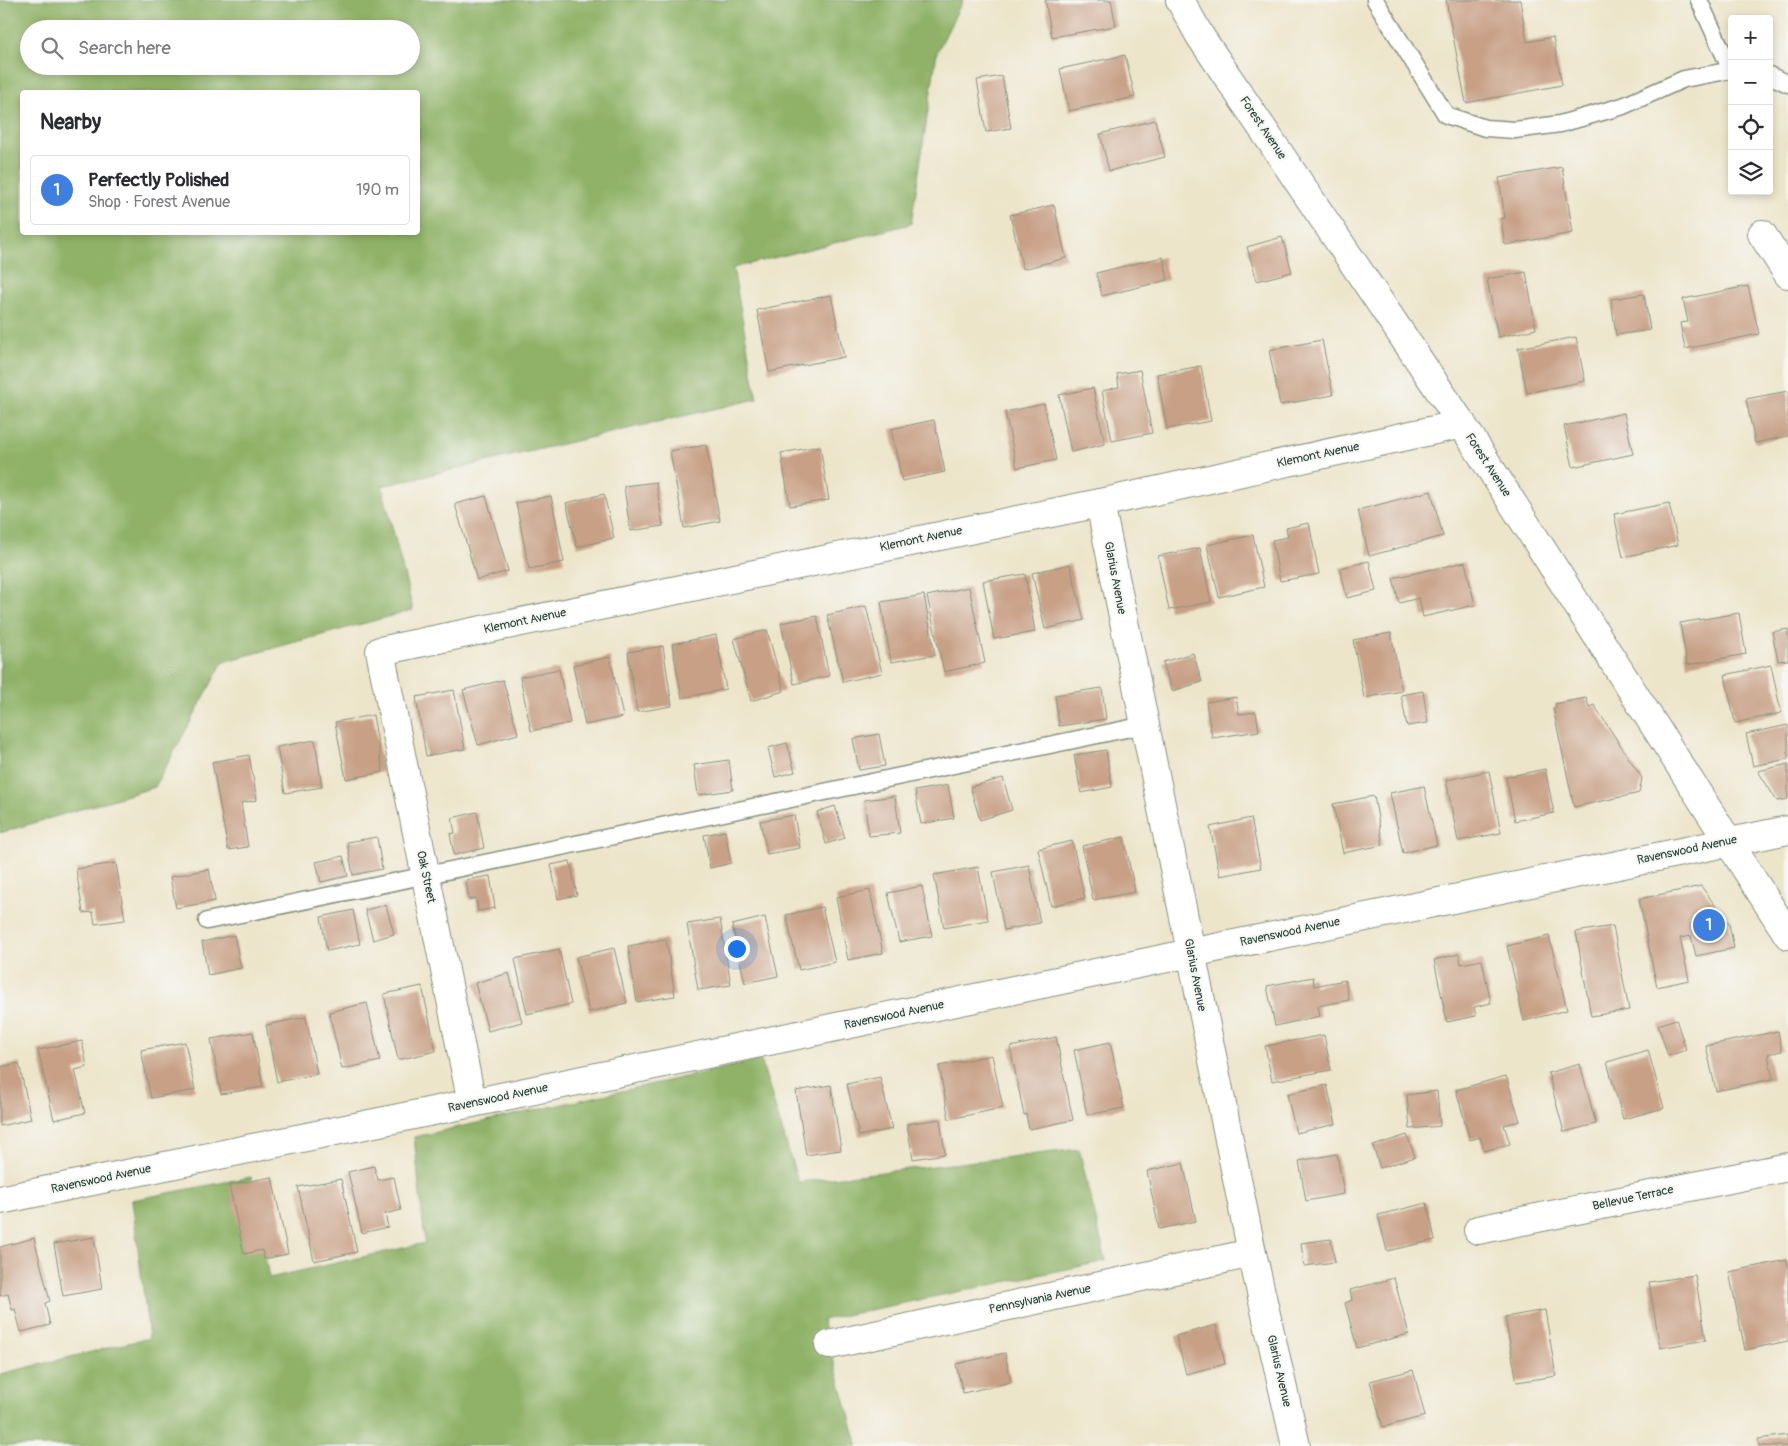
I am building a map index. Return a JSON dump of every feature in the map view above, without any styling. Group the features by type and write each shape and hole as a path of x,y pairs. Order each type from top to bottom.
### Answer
{"street":[{"name":"Forest Avenue","path":"1180,0 1200,36 1462,424 1788,935"},
{"path":"1762,234 1788,274"},
{"name":"Klemont Avenue","path":"380,651 1100,502 1462,424"},
{"name":"Glarius Avenue","path":"1100,502 1252,1253 1296,1446"},
{"name":"Oak Street","path":"380,651 472,1104"},
{"name":"Ravenswood Avenue","path":"0,1200 472,1104 1788,830"},
{"name":"Bellevue Terrace","path":"1478,1230 1788,1167"},
{"name":"Pennsylvania Avenue","path":"829,1346 1252,1253"}],"lane":[{"path":"1375,0 1446,115 1485,128 1514,130 1560,124 1623,106 1684,80 1728,71"},
{"path":"1699,0 1728,63"},
{"path":"1773,77 1788,84"},
{"path":"207,921 1145,725"}],"green space":[{"path":"0,0 963,0 937,52 911,224 733,268 757,399 382,486 413,610 223,662 155,787 0,833"},
{"path":"761,1060 798,1182 1079,1149 1106,1261 822,1320 858,1446 0,1446 0,1374 149,1338 132,1200 251,1177 269,1278 425,1243 414,1137"}],"building":[{"path":"1045,0 1111,0 1116,26 1052,37"},
{"path":"1446,0 1520,0 1527,42 1553,37 1562,85 1466,103"},
{"path":"1125,55 1135,97 1069,111 1060,69"},
{"path":"1002,76 1011,128 986,132 977,80"},
{"path":"1155,120 1165,157 1109,171 1100,134"},
{"path":"1562,167 1573,233 1505,245 1501,218 1505,218 1499,178"},
{"path":"1054,205 1066,258 1023,269 1010,215"},
{"path":"1282,237 1292,272 1257,281 1247,247"},
{"path":"1163,257 1168,280 1102,296 1096,273"},
{"path":"1526,272 1536,329 1498,337 1487,279"},
{"path":"1748,286 1759,334 1685,349 1680,323 1688,322 1683,299"},
{"path":"1644,294 1650,330 1616,335 1611,299"},
{"path":"831,295 844,357 769,372 757,310"},
{"path":"1576,337 1585,381 1527,393 1518,348"},
{"path":"1322,340 1333,395 1280,405 1269,350"},
{"path":"1201,366 1211,421 1167,429 1157,374"},
{"path":"1140,370 1152,433 1112,441 1102,391 1119,387 1117,374"},
{"path":"1093,388 1105,444 1071,452 1059,395"},
{"path":"1788,391 1788,436 1755,443 1746,399"},
{"path":"1044,404 1056,460 1017,468 1005,412"},
{"path":"1624,413 1633,454 1573,467 1564,426"},
{"path":"934,420 945,472 902,481 891,429"},
{"path":"706,445 720,521 684,528 670,451"},
{"path":"820,446 829,500 790,506 781,453"},
{"path":"656,482 663,526 630,531 624,486"},
{"path":"1431,491 1443,536 1369,556 1358,510"},
{"path":"604,494 614,538 577,547 566,503"},
{"path":"486,496 508,571 477,580 455,504"},
{"path":"551,496 564,562 529,569 516,503"},
{"path":"1669,503 1678,545 1623,557 1614,514"},
{"path":"1309,523 1319,574 1280,581 1272,540 1288,537 1286,528"},
{"path":"1253,535 1264,587 1219,597 1207,545"},
{"path":"1200,548 1211,602 1169,610 1158,556"},
{"path":"1369,561 1376,591 1347,598 1340,568"},
{"path":"1465,562 1475,605 1423,617 1419,598 1399,603 1393,578"},
{"path":"1070,564 1084,620 1045,629 1032,573"},
{"path":"1025,574 1035,632 994,639 983,581"},
{"path":"969,587 985,663 944,672 927,596"},
{"path":"924,595 935,655 891,662 881,602"},
{"path":"866,606 882,673 843,682 827,615"},
{"path":"1739,613 1746,654 1687,665 1680,623"},
{"path":"817,616 829,676 794,684 781,623"},
{"path":"1788,629 1788,660 1778,661 1772,632"},
{"path":"767,630 784,691 751,701 734,639"},
{"path":"1391,633 1402,691 1364,698 1353,640"},
{"path":"716,635 726,689 682,698 672,644"},
{"path":"663,646 672,706 637,712 628,652"},
{"path":"1193,653 1202,682 1172,691 1163,662"},
{"path":"610,657 623,717 585,725 573,665"},
{"path":"1771,665 1781,713 1735,723 1725,675"},
{"path":"559,669 570,723 531,731 520,677"},
{"path":"503,680 518,734 478,745 463,690"},
{"path":"1102,688 1106,719 1059,726 1055,695"},
{"path":"454,690 465,749 426,756 416,697"},
{"path":"1423,691 1428,723 1407,726 1401,695"},
{"path":"1236,697 1239,714 1256,712 1259,731 1212,738 1206,702"},
{"path":"1586,698 1589,707 1594,705 1642,778 1639,793 1574,807 1553,708 1556,708 1555,704"},
{"path":"373,715 383,772 346,779 335,722"},
{"path":"1788,725 1788,759 1753,766 1746,734"},
{"path":"879,734 885,766 859,770 853,739"},
{"path":"315,740 322,787 285,793 277,747"},
{"path":"787,743 795,772 775,777 768,748"},
{"path":"1106,750 1112,787 1081,793 1074,755"},
{"path":"249,755 257,800 241,803 248,847 228,850 212,762"},
{"path":"729,760 733,790 698,795 694,765"},
{"path":"1788,764 1788,799 1777,801 1758,771"},
{"path":"1545,769 1554,813 1515,821 1506,777"},
{"path":"1489,771 1501,833 1458,841 1446,780"},
{"path":"1003,778 1012,810 980,820 970,787"},
{"path":"948,785 954,818 921,824 915,791"},
{"path":"1424,786 1437,845 1403,853 1390,793"},
{"path":"895,796 900,833 869,836 864,800"},
{"path":"1374,796 1383,845 1343,853 1333,804"},
{"path":"835,806 845,838 826,844 817,812"},
{"path":"477,812 484,848 454,855 450,834 455,833 452,818"},
{"path":"794,815 800,848 767,854 760,821"},
{"path":"1251,818 1261,868 1220,876 1210,827"},
{"path":"725,831 731,863 710,868 704,835"},
{"path":"377,837 382,869 353,875 347,842"},
{"path":"1124,837 1135,892 1093,900 1082,846"},
{"path":"1072,841 1085,898 1051,906 1038,849"},
{"path":"343,856 348,876 321,882 316,862"},
{"path":"570,861 577,895 558,899 551,865"},
{"path":"116,863 125,920 95,924 93,912 83,913 76,869"},
{"path":"1029,865 1040,923 1004,930 993,872"},
{"path":"978,867 988,920 944,928 934,875"},
{"path":"209,869 215,901 176,908 170,877"},
{"path":"490,876 495,908 478,911 476,898 469,900 466,880"},
{"path":"922,886 932,936 899,942 888,893"},
{"path":"1701,886 1729,924 1734,948 1696,956 1691,936 1680,938 1689,980 1657,987 1639,899"},
{"path":"870,890 883,953 848,960 836,897"},
{"path":"386,905 394,934 373,940 365,910"},
{"path":"822,907 835,962 799,970 786,915"},
{"path":"353,910 360,944 327,951 321,917"},
{"path":"765,917 778,976 745,983 732,925"},
{"path":"720,919 731,985 698,990 687,924"},
{"path":"1613,926 1629,1010 1591,1016 1576,932"},
{"path":"234,935 241,968 208,975 202,942"},
{"path":"1549,936 1567,1010 1524,1021 1507,946"},
{"path":"666,939 675,996 637,1002 628,946"},
{"path":"614,948 627,1003 589,1012 576,957"},
{"path":"559,949 571,1004 527,1014 515,959"},
{"path":"1459,954 1461,964 1482,960 1491,1003 1474,1007 1476,1016 1447,1022 1434,960"},
{"path":"509,973 522,1022 488,1031 475,983"},
{"path":"1313,977 1314,986 1345,980 1349,1000 1318,1006 1320,1016 1275,1026 1267,986"},
{"path":"422,986 436,1051 398,1060 384,994"},
{"path":"367,1003 380,1061 342,1069 329,1012"},
{"path":"306,1017 317,1074 277,1082 266,1025"},
{"path":"1676,1019 1686,1050 1668,1056 1658,1025"},
{"path":"1778,1031 1782,1051 1768,1054 1773,1079 1716,1091 1706,1046"},
{"path":"253,1032 263,1087 221,1094 211,1039"},
{"path":"1324,1035 1331,1070 1272,1081 1265,1046"},
{"path":"1056,1037 1073,1120 1029,1129 1026,1114 1024,1115 1010,1047"},
{"path":"82,1041 87,1067 75,1070 85,1113 54,1120 38,1050"},
{"path":"185,1042 195,1090 151,1098 141,1050"},
{"path":"1110,1042 1124,1108 1087,1115 1074,1050"},
{"path":"1648,1050 1664,1108 1623,1119 1607,1062"},
{"path":"992,1055 1003,1108 949,1119 939,1066"},
{"path":"19,1063 31,1119 0,1126 0,1067"},
{"path":"1580,1064 1596,1124 1564,1132 1548,1073"},
{"path":"1506,1076 1520,1121 1504,1125 1510,1144 1484,1151 1480,1137 1470,1140 1456,1090"},
{"path":"880,1077 892,1129 859,1136 847,1084"},
{"path":"831,1085 841,1150 806,1155 796,1091"},
{"path":"1327,1085 1336,1124 1296,1133 1287,1094"},
{"path":"1437,1091 1440,1126 1410,1129 1407,1095"},
{"path":"940,1119 945,1154 913,1159 907,1124"},
{"path":"1407,1135 1415,1157 1380,1168 1373,1146"},
{"path":"1337,1154 1344,1194 1306,1201 1299,1161"},
{"path":"1183,1163 1196,1221 1159,1229 1147,1171"},
{"path":"374,1166 378,1180 394,1177 401,1210 385,1214 388,1227 362,1233 348,1172"},
{"path":"272,1177 288,1254 264,1259 262,1250 244,1254 229,1185"},
{"path":"341,1179 357,1252 314,1261 298,1187"},
{"path":"1427,1203 1435,1240 1387,1251 1378,1215"},
{"path":"94,1237 102,1289 63,1296 54,1244"},
{"path":"34,1238 50,1301 45,1303 50,1325 21,1332 15,1309 12,1310 8,1294 0,1296 0,1247"},
{"path":"1331,1239 1335,1262 1304,1266 1301,1243"},
{"path":"1787,1260 1788,1341 1745,1350 1729,1272"},
{"path":"1695,1275 1706,1340 1660,1348 1649,1282"},
{"path":"1394,1278 1409,1334 1357,1348 1345,1303 1352,1300 1350,1290"},
{"path":"1545,1310 1556,1376 1517,1382 1505,1317"},
{"path":"1216,1325 1225,1364 1186,1374 1176,1336"},
{"path":"1005,1353 1011,1382 963,1393 956,1364"},
{"path":"1413,1370 1425,1416 1383,1427 1370,1381"},
{"path":"1788,1435 1788,1446 1759,1446 1758,1439"}],"place":[{"name":"Perfectly Polished","path":"1709,925"}]}
